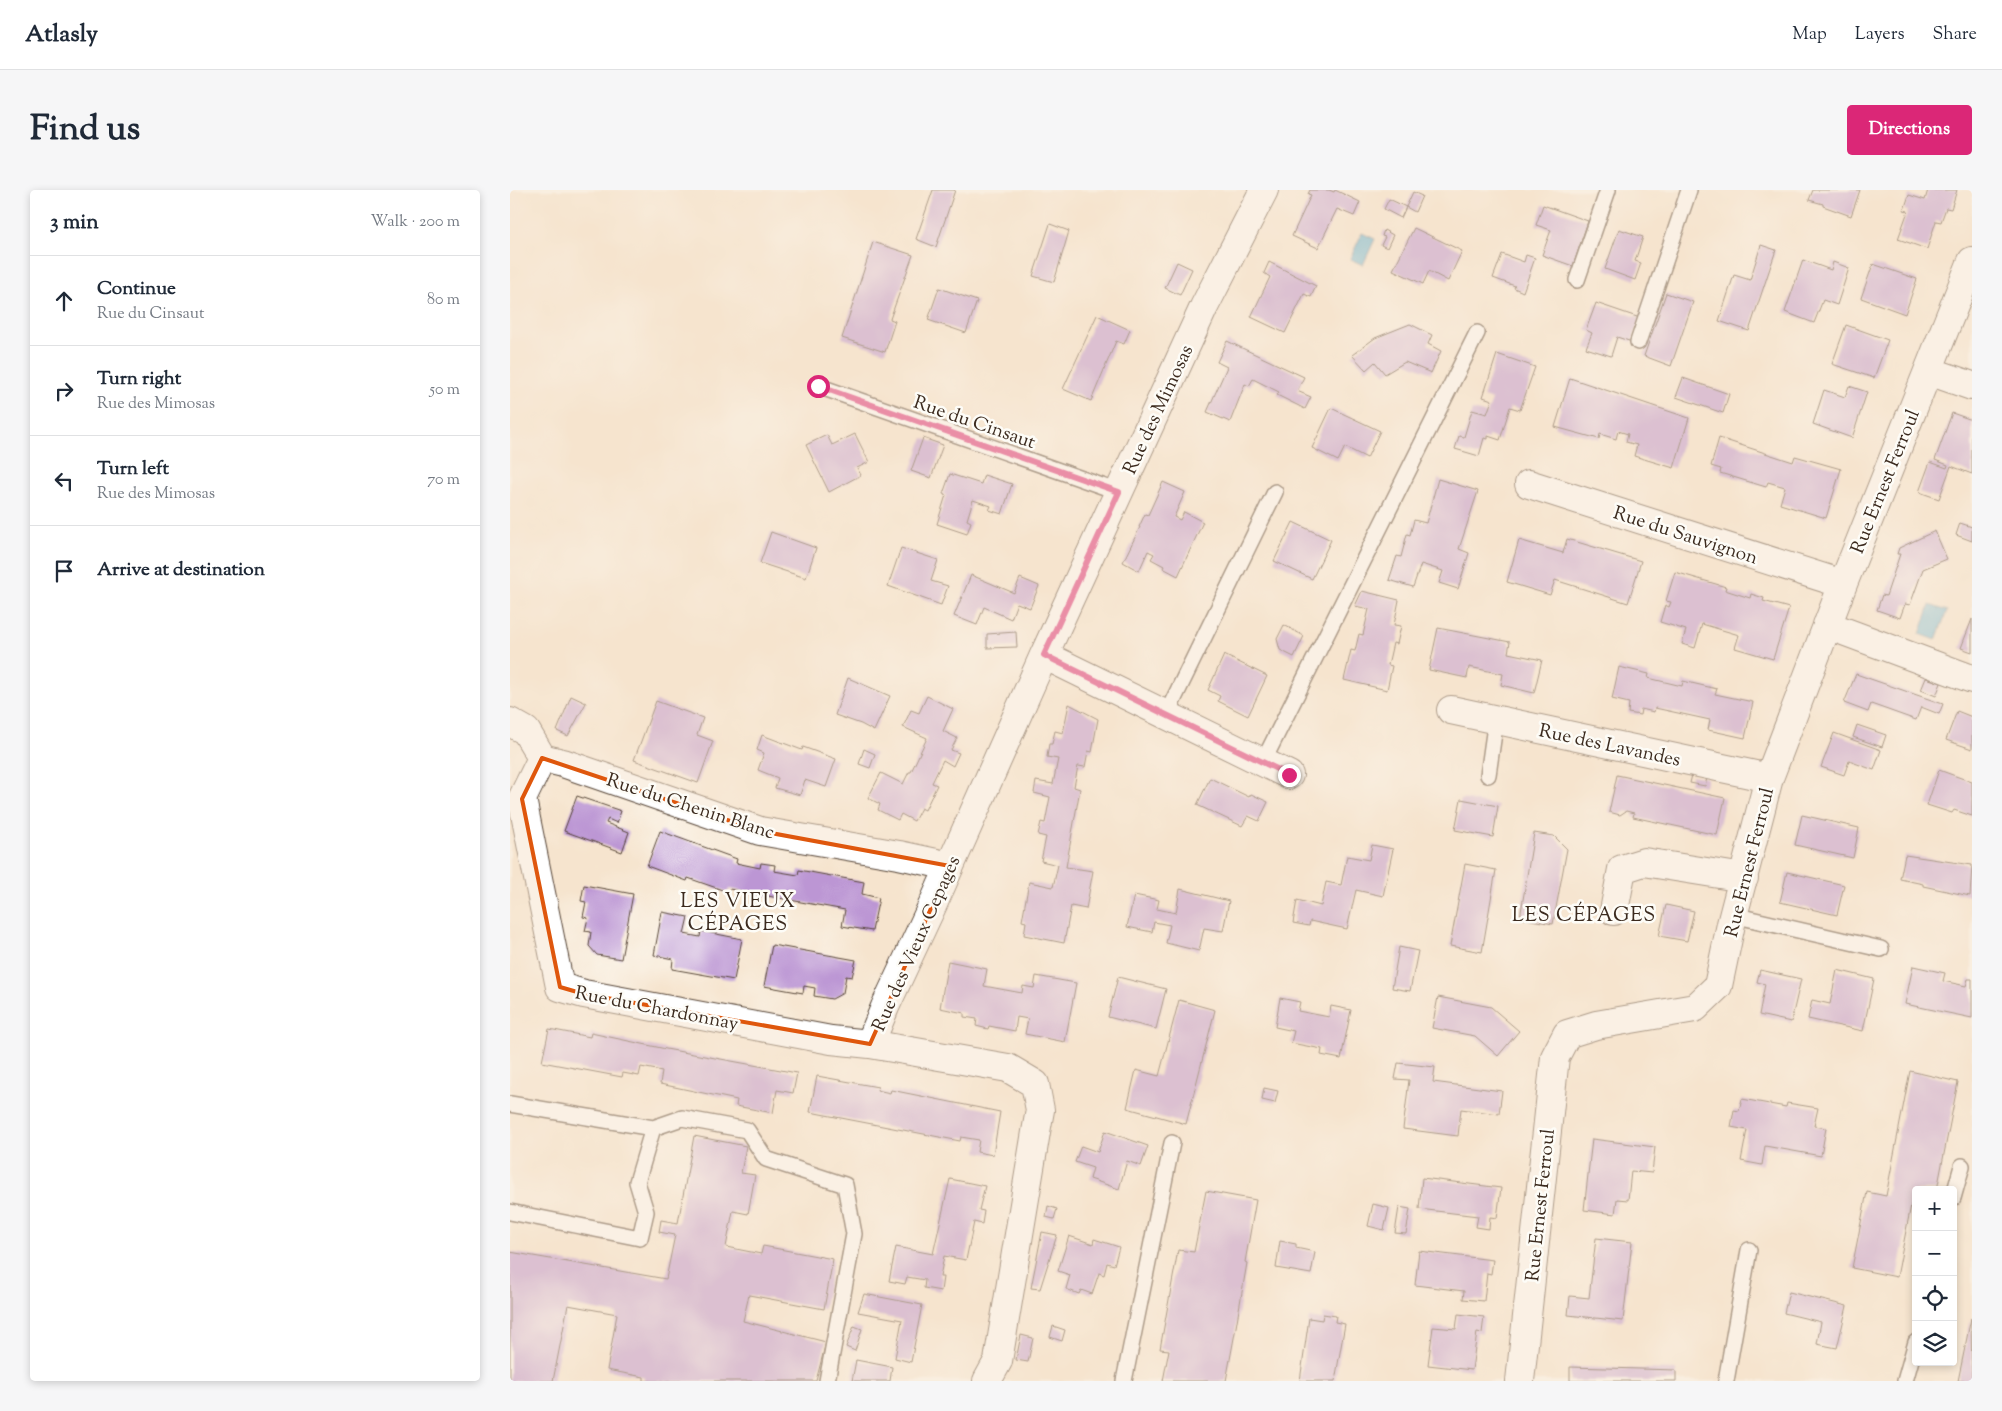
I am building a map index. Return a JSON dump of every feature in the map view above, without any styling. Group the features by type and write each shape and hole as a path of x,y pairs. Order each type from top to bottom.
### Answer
{"street":[{"name":"Rue des Mimosas","path":"1044,655 1204,307 1264,190"},
{"name":"Rue Ernest Ferroul","path":"1520,1381 1555,1057 1567,1034 1596,1025 1695,1008 1718,986 1733,915 1769,778 1843,584 1972,261"},
{"path":"1929,371 1972,386"},
{"name":"Rue du Sauvignon","path":"1529,484 1843,584"},
{"path":"1827,625 1972,679"},
{"path":"1044,655 1289,775"},
{"name":"Rue des Vieux Cepages","path":"987,1381 998,1361 1035,1142 1040,1110 1035,1084 1008,1068 870,1044 1044,655"},
{"name":"Rue des Lavandes","path":"1451,710 1769,778"},
{"path":"510,722 526,730 542,758"},
{"name":"Rue du Chenin Blanc","path":"542,758 760,831 899,855 950,866"},
{"name":"Rue du Chardonnay","path":"542,758 522,799 560,987 584,994 831,1040 870,1044"},
{"path":"1614,911 1622,870 1644,862 1744,878"}],"lane":[{"path":"1577,280 1608,190"},
{"path":"1638,342 1689,190"},
{"path":"1263,762 1477,333"},
{"name":"Rue du Cinsaut","path":"818,386 1119,492"},
{"path":"1166,715 1275,492"},
{"path":"1488,775 1496,720"},
{"path":"1733,915 1881,949"},
{"path":"510,1104 653,1128 682,1118 748,1130 766,1159 845,1185 854,1234 827,1381"},
{"path":"510,1212 640,1238 646,1212 637,1182 653,1128"},
{"path":"1124,1381 1172,1143"},
{"path":"1956,1186 1962,1166"},
{"path":"1726,1381 1749,1250"},
{"path":"1906,1381 1912,1358"}],"highlighted area":[{"path":"542,758 760,831 950,866 870,1044 584,994 560,987 522,799"}],"water":[{"path":"1362,233 1375,239 1363,265 1350,259"},
{"path":"1930,605 1947,611 1936,640 1920,634"}],"building":[{"path":"933,190 955,190 936,247 916,239"},
{"path":"1310,190 1329,190 1334,192 1335,190 1360,202 1354,216 1337,209 1318,248 1292,236 1311,195 1308,194"},
{"path":"1813,190 1860,190 1851,216 1809,200"},
{"path":"1928,190 1957,190 1951,209 1946,208 1941,222 1936,221 1927,249 1898,239 1908,211 1904,210 1909,195 1925,200"},
{"path":"1413,192 1422,196 1415,212 1406,207"},
{"path":"1389,199 1406,207 1401,218 1384,209"},
{"path":"1543,205 1588,221 1573,266 1542,255 1551,230 1536,225"},
{"path":"1050,224 1069,231 1054,282 1033,276"},
{"path":"1414,228 1462,251 1448,281 1429,271 1423,284 1393,270"},
{"path":"1619,229 1643,237 1635,261 1641,263 1635,280 1605,269"},
{"path":"1384,230 1393,235 1387,248 1381,245 1385,237 1382,236"},
{"path":"873,242 913,255 890,319 895,321 885,352 842,338"},
{"path":"1761,245 1776,250 1749,331 1719,321 1734,275 1750,280"},
{"path":"1502,254 1524,262 1526,255 1535,258 1523,292 1514,288 1515,286 1493,278"},
{"path":"1803,260 1831,270 1833,262 1849,268 1837,305 1823,300 1814,323 1785,312"},
{"path":"1177,262 1192,269 1180,295 1165,288"},
{"path":"1269,262 1316,286 1311,297 1304,294 1285,333 1251,317 1270,277 1264,273"},
{"path":"1873,264 1917,279 1905,314 1861,298"},
{"path":"939,288 977,301 966,333 928,320"},
{"path":"1666,293 1693,302 1671,366 1644,356"},
{"path":"1596,303 1640,318 1632,342 1617,337 1611,356 1586,348 1592,333 1586,330"},
{"path":"1097,315 1130,330 1124,344 1116,341 1091,401 1063,389"},
{"path":"1410,324 1432,335 1428,344 1441,351 1431,373 1405,362 1385,374 1375,362 1366,370 1352,355 1375,338"},
{"path":"1846,325 1888,340 1874,378 1832,364"},
{"path":"1227,341 1304,377 1297,391 1311,397 1305,409 1277,395 1279,392 1253,379 1249,386 1245,384 1230,422 1207,412 1227,367 1217,362"},
{"path":"1497,354 1535,367 1520,410 1510,407 1500,440 1488,436 1488,439 1484,438 1479,456 1455,449 1459,436 1464,437 1472,410 1487,414 1492,400 1483,397"},
{"path":"1570,378 1689,418 1674,468 1634,456 1637,445 1626,442 1628,434 1618,431 1616,439 1600,434 1599,439 1555,427"},
{"path":"1683,378 1729,394 1723,413 1676,397"},
{"path":"1849,386 1867,392 1852,438 1813,424 1824,390 1845,397"},
{"path":"1331,408 1380,431 1367,458 1345,447 1338,461 1312,448"},
{"path":"1952,413 1972,420 1972,474 1951,466 1939,499 1919,492 1930,462 1947,468 1948,465 1935,460"},
{"path":"855,434 869,462 857,468 861,475 829,492 806,445 827,435 832,445"},
{"path":"923,438 943,445 931,478 911,471"},
{"path":"1719,438 1793,462 1795,456 1841,469 1826,518 1780,504 1785,487 1768,482 1766,487 1720,473 1721,469 1711,466"},
{"path":"950,474 981,484 984,475 1012,484 1002,514 989,510 991,506 973,500 967,520 971,522 967,534 937,524 946,495 943,494"},
{"path":"1438,479 1478,491 1459,549 1469,553 1458,589 1439,583 1443,571 1421,564 1413,587 1389,580 1397,556 1401,557 1407,534 1410,535 1414,520 1426,523"},
{"path":"1163,482 1185,492 1174,517 1180,520 1184,512 1203,522 1178,576 1151,559 1154,554 1148,551 1139,571 1123,562 1145,514 1148,515"},
{"path":"1293,522 1331,540 1312,579 1274,561"},
{"path":"1960,523 1972,527 1972,541 1956,535"},
{"path":"1935,531 1947,559 1923,569 1910,605 1905,604 1900,618 1877,610 1882,595 1886,596 1900,554 1897,554 1899,548"},
{"path":"771,532 816,548 806,578 760,563"},
{"path":"1567,539 1641,561 1628,603 1555,580 1550,595 1507,582 1519,540 1563,553"},
{"path":"901,548 938,560 931,581 948,586 941,605 888,586"},
{"path":"1675,572 1726,587 1725,590 1750,598 1751,594 1764,598 1763,601 1789,608 1773,659 1735,648 1739,635 1702,624 1695,648 1682,644 1686,630 1660,622 1665,605 1669,607 1671,602 1666,601"},
{"path":"971,575 1014,593 1020,578 1039,586 1030,608 1017,603 1011,619 984,607 977,625 954,616"},
{"path":"1362,591 1399,600 1394,625 1401,626 1397,644 1393,643 1388,665 1392,666 1387,690 1344,680 1351,650 1355,651 1359,634 1363,635 1369,609 1355,606"},
{"path":"1972,619 1972,652 1961,648"},
{"path":"1284,625 1304,636 1294,657 1280,650 1277,639"},
{"path":"1438,628 1510,642 1508,653 1542,660 1534,693 1501,685 1503,674 1469,667 1467,678 1429,670"},
{"path":"1016,632 1017,647 987,648 987,634"},
{"path":"1224,655 1267,676 1248,716 1218,701 1220,696 1208,690"},
{"path":"1619,667 1649,674 1648,678 1682,686 1683,681 1717,689 1715,694 1753,702 1745,738 1708,730 1710,720 1655,708 1654,712 1641,709 1640,715 1628,713 1629,703 1612,699"},
{"path":"1856,674 1943,704 1939,714 1921,707 1916,720 1871,704 1868,712 1844,703"},
{"path":"848,678 890,696 874,731 861,724 835,715"},
{"path":"1926,678 1941,683 1936,696 1921,690"},
{"path":"571,696 586,703 568,736 557,731"},
{"path":"927,696 953,709 943,731 957,738 951,750 959,753 953,766 943,760 932,783 937,785 925,810 921,808 914,821 901,814 898,820 878,810 880,804 868,798 881,773 903,784 909,772 911,772 927,738 903,727 911,710 919,713"},
{"path":"656,701 703,718 697,735 713,741 698,783 634,760"},
{"path":"1069,704 1098,719 1092,752 1088,751 1085,767 1078,766 1074,787 1080,789 1066,867 1093,871 1086,909 1071,906 1064,943 1024,935 1026,922 1022,921 1029,882 1053,887 1058,865 1041,861 1046,837 1038,835 1041,822 1045,823 1050,797 1034,793 1036,781 1053,784 1058,759 1047,757 1049,744 1052,744 1055,731 1063,733"},
{"path":"1957,711 1972,717 1972,749 1946,740"},
{"path":"1857,725 1886,735 1882,747 1853,737"},
{"path":"1834,733 1881,750 1874,770 1849,761 1844,775 1821,767"},
{"path":"762,735 802,750 803,747 836,759 826,787 805,780 800,795 775,788 778,778 758,770 764,753 757,750"},
{"path":"864,749 875,754 870,768 859,764"},
{"path":"1939,770 1972,782 1972,816 1954,810 1952,813 1927,805"},
{"path":"1617,775 1725,798 1717,835 1633,817 1634,813 1626,811 1620,815 1609,812"},
{"path":"1692,775 1707,778 1705,786 1690,783"},
{"path":"1210,778 1249,797 1251,794 1268,802 1259,821 1248,816 1242,826 1197,805"},
{"path":"577,796 621,811 617,823 608,819 606,823 629,832 622,852 564,831"},
{"path":"1461,799 1498,806 1493,837 1455,830"},
{"path":"1802,815 1859,828 1853,858 1795,845"},
{"path":"660,831 737,859 736,863 760,868 761,863 775,865 774,871 798,875 799,870 864,882 862,894 879,898 872,931 842,926 845,910 729,889 728,892 688,878 687,881 647,866"},
{"path":"1534,833 1554,836 1567,849 1553,924 1520,918"},
{"path":"1372,845 1393,849 1383,896 1356,890 1347,929 1310,921 1309,926 1293,923 1297,900 1321,906 1326,882 1341,885 1347,856 1369,860"},
{"path":"1905,855 1972,865 1970,896 1900,879"},
{"path":"1465,864 1496,870 1482,952 1450,946"},
{"path":"1787,872 1844,885 1837,915 1780,902"},
{"path":"584,885 633,894 621,959 597,955 589,946 591,932 585,931 588,918 583,917 586,902 581,901"},
{"path":"1180,889 1229,901 1223,931 1204,928 1199,951 1166,943 1170,925 1154,922 1152,932 1127,927 1134,895 1159,900 1157,909 1176,913"},
{"path":"1666,905 1694,911 1687,941 1659,936"},
{"path":"662,912 688,917 684,934 700,937 701,931 742,939 734,980 672,969 673,959 654,955"},
{"path":"772,945 856,960 852,977 846,976 843,993 832,999 814,996 815,988 804,986 803,993 764,986"},
{"path":"1399,947 1418,951 1410,991 1392,988"},
{"path":"948,961 987,969 984,986 1022,993 1023,986 1034,988 1036,976 1076,983 1065,1042 1025,1034 1028,1019 1017,1017 1015,1031 989,1026 988,1029 976,1026 977,1019 964,1017 964,1013 940,1008"},
{"path":"1913,966 1945,973 1943,981 1966,986 1968,979 1972,979 1972,1018 1905,1004"},
{"path":"1760,970 1801,979 1791,1022 1759,1015 1765,984 1757,982"},
{"path":"1837,970 1874,979 1863,1031 1808,1019 1812,1000 1830,1004"},
{"path":"1118,977 1166,989 1156,1029 1108,1017"},
{"path":"1438,997 1491,1007 1519,1031 1498,1056 1475,1036 1432,1028"},
{"path":"1280,998 1300,1002 1298,1011 1329,1017 1331,1006 1351,1010 1341,1059 1321,1055 1322,1049 1291,1043 1294,1031 1275,1027"},
{"path":"1179,1000 1215,1010 1186,1124 1127,1108 1136,1070 1159,1076"},
{"path":"549,1029 590,1037 591,1033 797,1073 793,1093 777,1090 773,1113 736,1106 737,1100 660,1084 662,1071 641,1067 639,1076 623,1073 622,1077 542,1062"},
{"path":"1398,1063 1435,1067 1433,1082 1502,1091 1499,1114 1461,1109 1458,1136 1403,1129 1409,1080 1395,1079"},
{"path":"1910,1071 1958,1082 1938,1186 1912,1186 1912,1200 1897,1277 1852,1268 1867,1192 1886,1196"},
{"path":"817,1076 878,1087 877,1090 890,1093 891,1090 1000,1112 993,1155 977,1152 979,1140 961,1137 960,1141 810,1112"},
{"path":"1264,1088 1278,1091 1275,1103 1262,1100"},
{"path":"1742,1099 1786,1107 1787,1103 1818,1108 1814,1126 1826,1128 1821,1156 1765,1146 1762,1165 1741,1161 1747,1130 1731,1127 1734,1110 1739,1111"},
{"path":"1105,1131 1148,1146 1141,1166 1127,1161 1119,1189 1090,1179 1093,1168 1075,1162 1081,1146 1098,1152"},
{"path":"694,1136 746,1146 741,1173 755,1175 748,1214 733,1211 726,1247 761,1254 763,1246 833,1259 824,1309 749,1295 743,1321 826,1342 816,1381 644,1381 644,1377 607,1370 617,1314 568,1305 553,1381 510,1381 510,1252 666,1279 675,1235 659,1232 661,1220 678,1223"},
{"path":"1592,1139 1655,1147 1652,1173 1631,1171 1628,1200 1617,1199 1615,1214 1584,1210"},
{"path":"1422,1178 1501,1188 1497,1218 1490,1217 1489,1229 1476,1227 1478,1216 1419,1209"},
{"path":"950,1179 985,1186 979,1210 984,1211 982,1224 974,1222 966,1260 944,1256 940,1277 943,1277 941,1291 924,1288 925,1280 907,1277 905,1284 889,1281 896,1247 933,1254"},
{"path":"1206,1191 1256,1200 1226,1381 1163,1381 1169,1350 1160,1349 1178,1250 1194,1252"},
{"path":"1373,1204 1389,1208 1384,1230 1368,1226"},
{"path":"1048,1206 1057,1209 1054,1219 1046,1217"},
{"path":"1399,1207 1410,1209 1406,1234 1395,1233"},
{"path":"1042,1232 1057,1235 1040,1289 1031,1288"},
{"path":"1069,1236 1093,1244 1094,1239 1119,1247 1114,1265 1107,1263 1104,1275 1099,1273 1092,1294 1081,1290 1079,1294 1066,1289 1070,1275 1058,1271"},
{"path":"1596,1238 1632,1242 1623,1321 1568,1315 1570,1296 1589,1298"},
{"path":"1280,1241 1296,1244 1296,1248 1315,1252 1311,1274 1276,1268"},
{"path":"1419,1251 1493,1260 1491,1274 1487,1273 1484,1301 1463,1299 1464,1291 1415,1285"},
{"path":"1789,1292 1847,1306 1837,1348 1817,1344 1821,1322 1784,1313"},
{"path":"864,1294 922,1305 911,1362 895,1358 902,1320 858,1312"},
{"path":"1323,1314 1336,1316 1335,1322 1345,1324 1335,1381 1300,1381 1309,1318 1322,1320"},
{"path":"1458,1314 1484,1317 1482,1333 1477,1332 1472,1370 1428,1365 1433,1327 1456,1329"},
{"path":"1971,1318 1972,1381 1958,1381"},
{"path":"854,1326 862,1329 855,1351 846,1347"},
{"path":"1053,1326 1065,1330 1062,1341 1050,1337"},
{"path":"1021,1335 1033,1338 1028,1362 1016,1360"},
{"path":"856,1360 892,1367 890,1381 852,1381"},
{"path":"1570,1367 1676,1370 1676,1381 1570,1381"}],"district":[{"name":"LES VIEUX CÉPAGES","path":"738,912"},
{"name":"LES CÉPAGES","path":"1584,914"}],"route":[{"path":"818,386 1119,492 1044,655 1289,775"}]}
